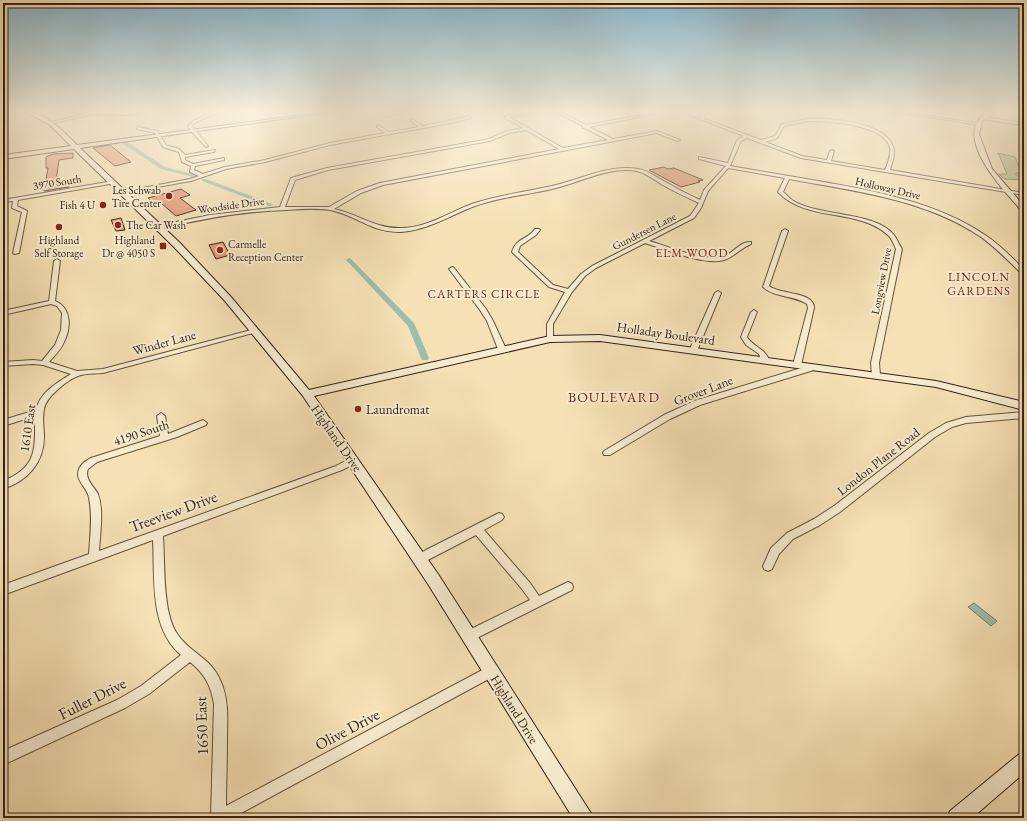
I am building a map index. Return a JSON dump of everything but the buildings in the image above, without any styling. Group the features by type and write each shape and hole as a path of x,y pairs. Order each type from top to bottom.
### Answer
{"main road":[{"path":"3,157 47,150"},
{"name":"Highland Drive","path":"80,150 159,227 228,299 306,394 420,559 584,818"},
{"path":"982,150 988,167 1024,210"},
{"name":"Holladay Boulevard","path":"306,394 550,339 600,338 936,384 1024,406"},
{"path":"957,818 1024,761"}],"street":[{"path":"180,150 184,156 183,161 192,165 223,159"},
{"path":"123,192 190,180 230,166 265,160 304,150"},
{"path":"282,208 293,180 327,169 432,150"},
{"path":"330,209 359,192 382,184 561,150"},
{"name":"Gundersen Lane","path":"550,339 550,324 569,291 583,275 594,267 646,242 692,217 699,208 706,191 729,166 736,150"},
{"path":"782,150 795,155 828,162 1024,194"},
{"path":"887,172 892,154 891,150"},
{"path":"828,162 832,151"},
{"path":"184,156 214,152"},
{"name":"Holloway Drive","path":"700,158 729,166 787,178 882,195 940,212 982,234 1004,252 1024,273"},
{"path":"192,165 193,172 204,176"},
{"path":"330,209 374,228 410,230 429,225 460,210 492,199 561,185 605,172 626,170 641,171 701,202"},
{"name":"Longview Drive","path":"787,178 780,192 786,199 801,206 871,223 887,232 898,244 899,248 875,363 876,375"},
{"name":"3970 South","path":"3,201 113,182"},
{"path":"16,199 14,207 25,211 16,253"},
{"name":"Woodside Drive","path":"159,227 207,217 282,208 330,209"},
{"path":"537,230 534,234 516,245 515,252 551,286 569,291"},
{"path":"785,231 766,287 775,292 810,303 811,308 797,364"},
{"path":"646,242 712,259 726,258 740,246 749,243"},
{"path":"52,302 57,261"},
{"path":"452,269 483,309 502,349"},
{"path":"693,351 718,293"},
{"path":"3,313 52,302 63,309 65,313 65,323 61,344 44,363"},
{"path":"754,312 744,337 747,342 762,352 765,360"},
{"name":"Winder Lane","path":"77,373 103,370 255,331"},
{"path":"3,364 21,362 44,363 77,373"},
{"name":"Grover Lane","path":"607,453 667,417 697,403 814,367"},
{"name":"1610 East","path":"3,484 25,475 33,464 38,452 40,431 39,412 41,405 46,397 77,373"},
{"path":"3,423 39,412"},
{"name":"London Plane Road","path":"768,566 774,551 790,536 817,522 837,508 932,435 950,425 966,420 1024,415"},
{"path":"161,416 164,438"},
{"name":"4190 South","path":"94,557 94,496 82,473 87,465 99,458 164,438 203,423"},
{"name":"Treeview Drive","path":"3,590 340,468 353,461"},
{"path":"420,559 445,544 478,530 499,517"},
{"path":"478,530 526,586 537,602"},
{"name":"1650 East","path":"158,534 164,614 168,628 178,644 205,667 214,679 219,695 221,710 218,818"},
{"path":"469,636 568,587"},
{"name":"Fuller Drive","path":"3,758 122,704 145,690 190,655"},
{"name":"Olive Drive","path":"218,818 492,671"}],"shaded area":[{"path":"998,153 1015,157 1022,174 1016,173 1016,175 1024,176 1024,180 1004,179 999,174 1007,174"},
{"path":"974,603 997,621 991,626 968,607"}],"waterway":[{"path":"135,150 163,168 197,176"},
{"path":"204,180 271,205"},
{"path":"349,260 411,325 425,358"}],"place":[{"name":"Les Schwab Tire Center","path":"169,196"},
{"name":"Fish 4 U","path":"103,205"},
{"name":"The Car Wash","path":"118,225"},
{"name":"Highland Self Storage","path":"59,227"},
{"name":"Highland Dr @ 4050 S","path":"163,246"},
{"name":"Carmelle Reception Center","path":"220,250"},
{"name":"Laundromat","path":"358,409"}],"district":[{"name":"ELM WOOD","path":"692,253"},
{"name":"LINCOLN GARDENS","path":"979,284"},
{"name":"CARTERS CIRCLE","path":"484,294"},
{"name":"BOULEVARD","path":"614,397"}]}
